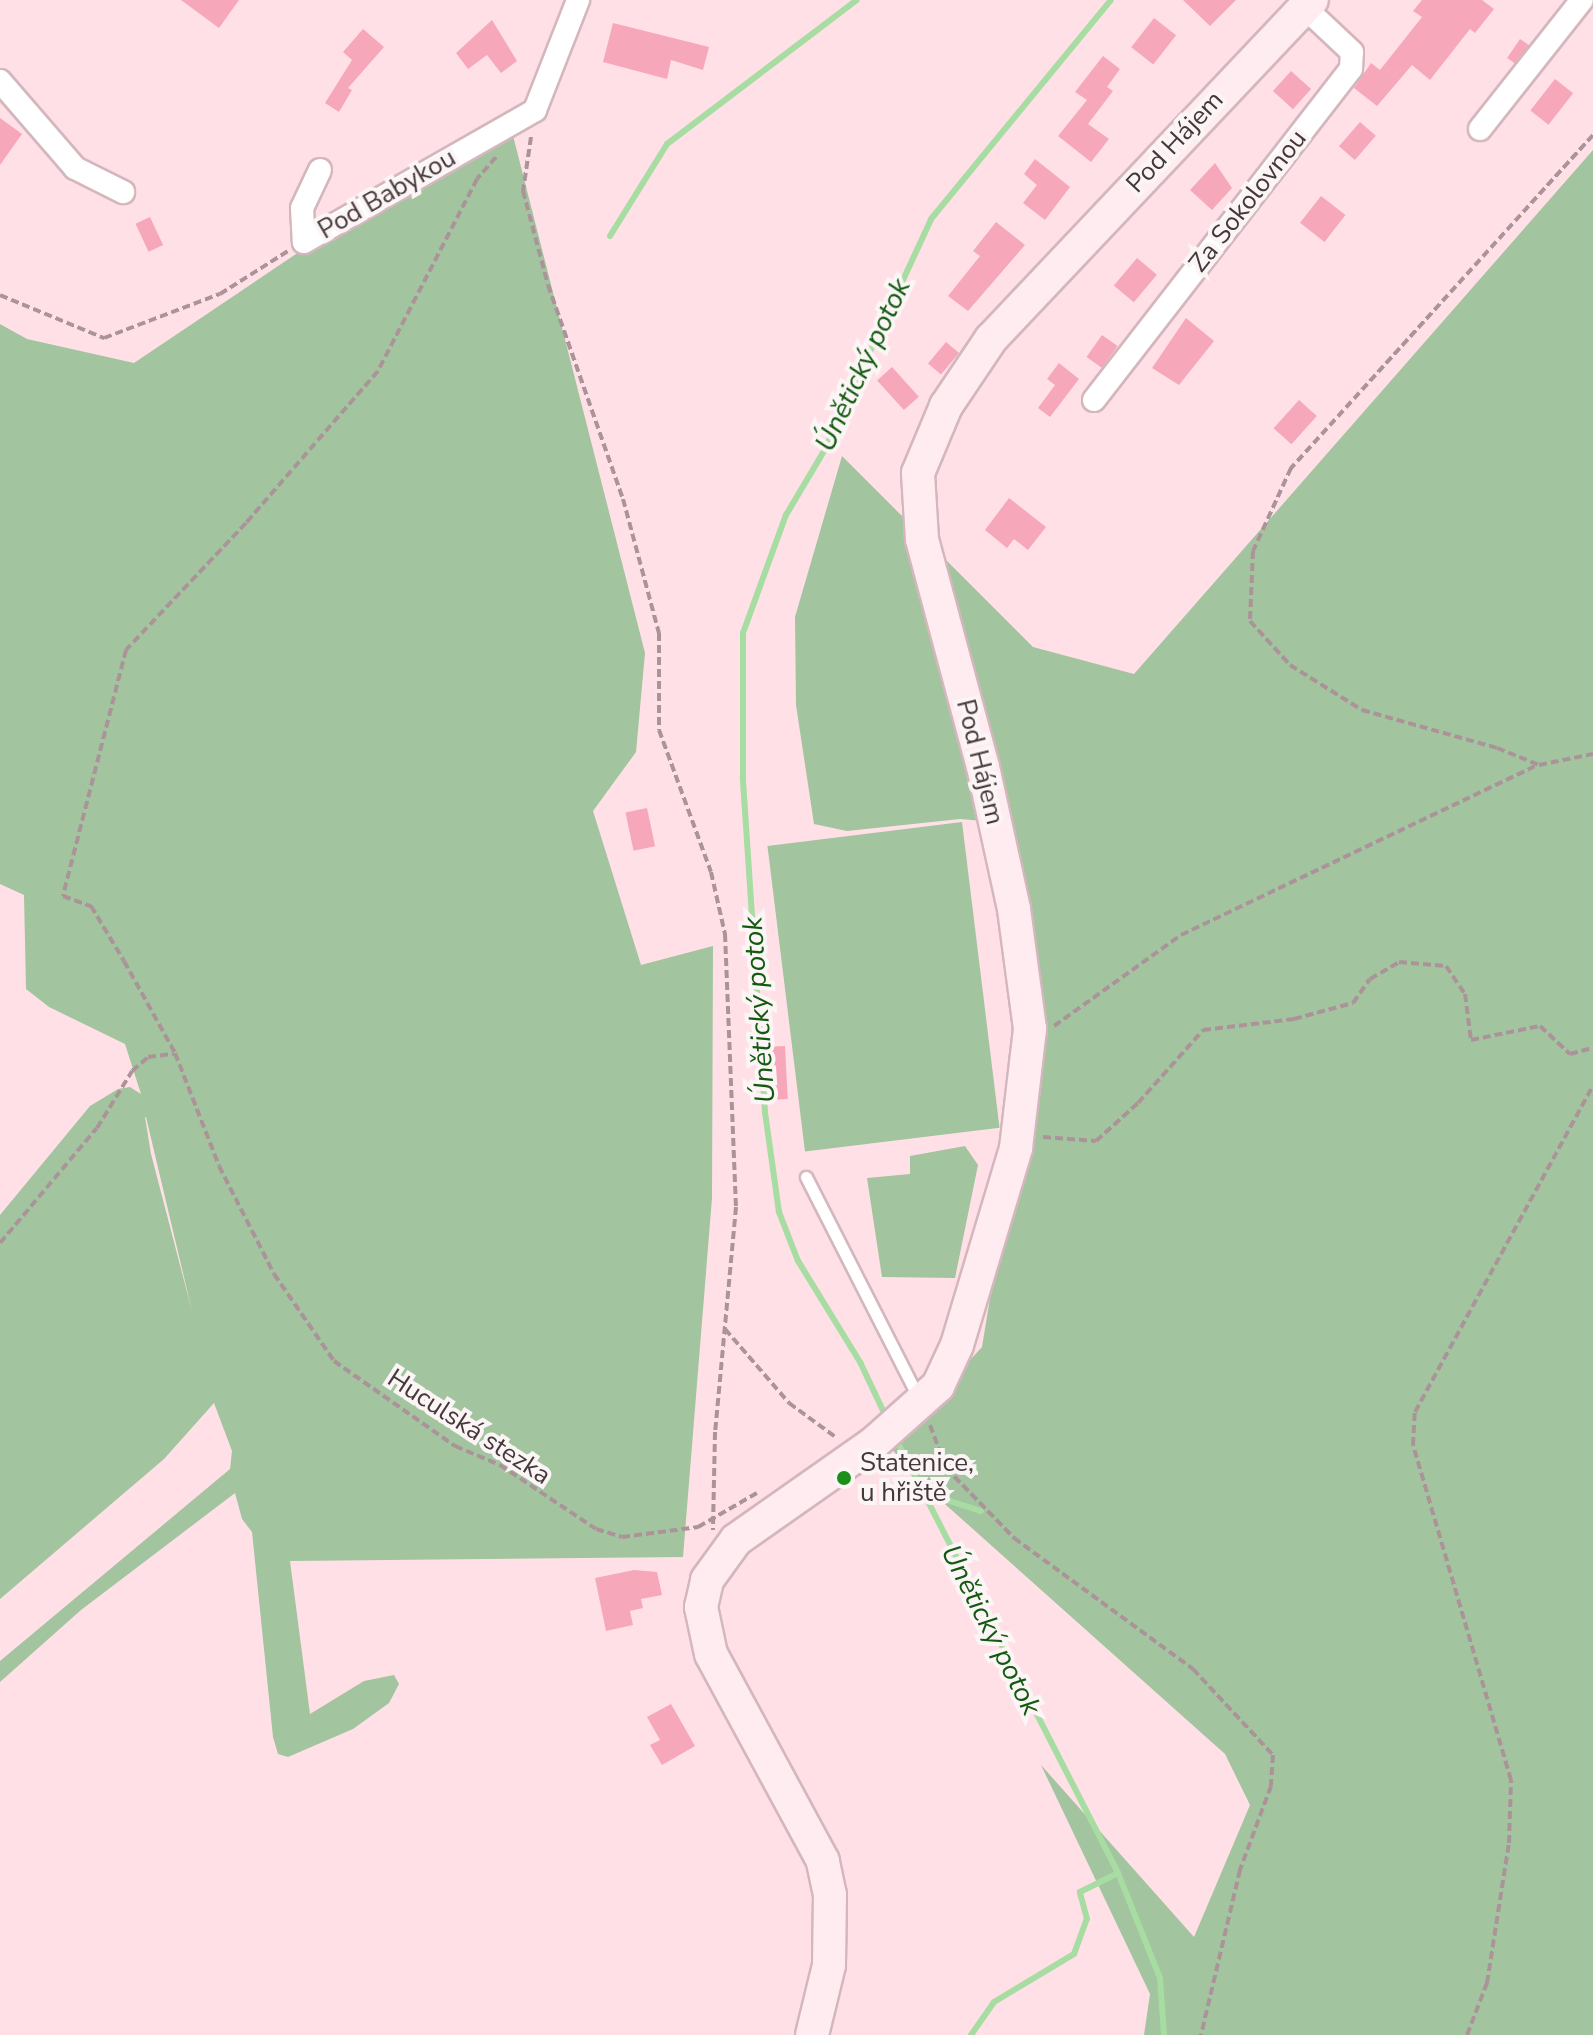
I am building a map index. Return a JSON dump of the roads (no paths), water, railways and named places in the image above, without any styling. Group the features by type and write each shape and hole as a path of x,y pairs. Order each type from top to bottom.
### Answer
{"street":[{"name":"Pod Babykou","path":"320,170 302,208 304,242 535,110 578,0"},
{"path":"1480,129 1582,0"},
{"name":"Za Sokolovnou","path":"1094,400 1351,69 1352,52 1308,4"},
{"name":"Pod Hájem","path":"812,2035 829,1965 830,1895 811,1833 711,1654 701,1607 707,1580 720,1558 752,1528 919,1414 938,1386 957,1345 1018,1135 1029,1044 1028,994 1014,909 922,539 918,473 946,406 991,339 1308,4"},
{"path":"0,81 75,168 123,192"}],"lane":[{"path":"806,1177 919,1414"}],"waterway":[{"path":"610,236 667,144 857,0"},
{"name":"Únětický potok","path":"887,1419 860,1362 798,1261 779,1212 765,1112 743,778 743,633 786,515 824,451 931,219 1111,0"},
{"name":"Únětický potok","path":"895,1437 1118,1873 1160,1978 1164,2035"},
{"path":"922,1492 981,1511"},
{"path":"971,2035 994,2002 1074,1954 1087,1919 1080,1892 1118,1873"}],"place":[{"name":"Statenice, u hřiště","path":"844,1478"}]}
